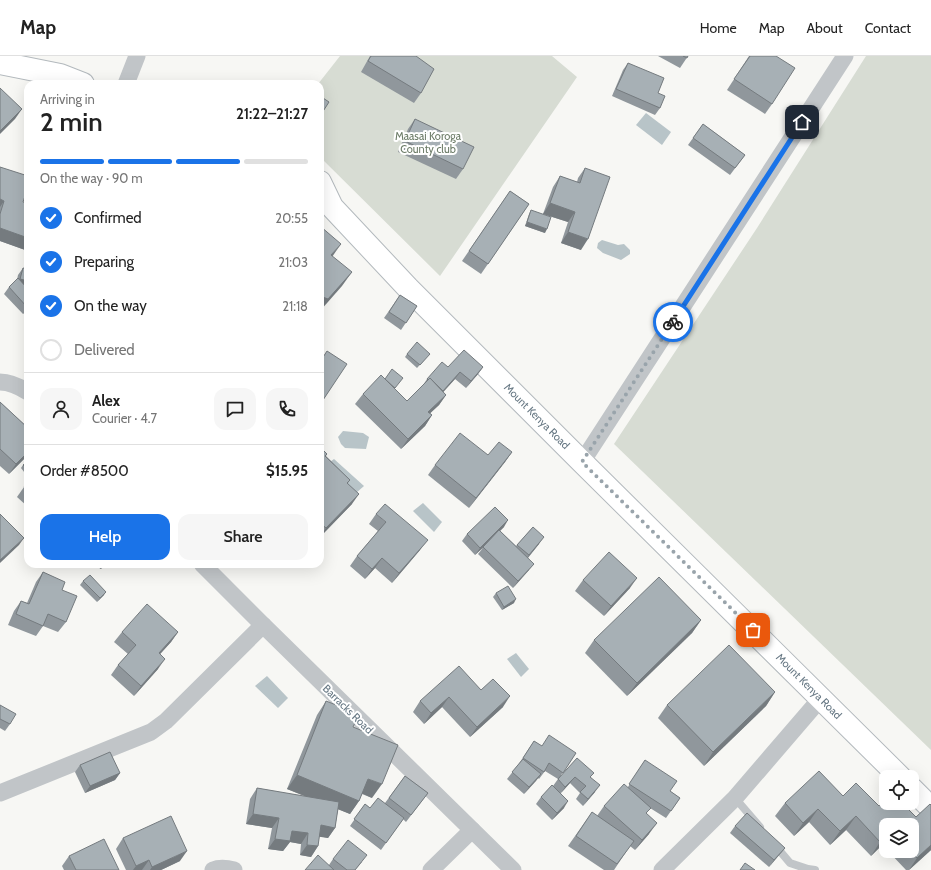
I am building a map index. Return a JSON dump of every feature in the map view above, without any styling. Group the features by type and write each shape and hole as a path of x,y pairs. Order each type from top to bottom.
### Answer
{"main road":[{"path":"0,63 60,75 73,80"},
{"name":"Mount Kenya Road","path":"324,190 332,207 408,288 893,770"},
{"path":"919,796 931,808"}],"street":[{"path":"128,80 137,56"},
{"path":"582,462 845,56"},
{"path":"0,382 4,382 24,390"},
{"name":"Barracks Road","path":"206,568 513,870"},
{"path":"0,793 151,732 166,721 263,625"},
{"path":"662,870 735,798 821,698"},
{"path":"432,870 472,830"},
{"path":"213,870 218,868 228,868 234,870"}],"lane":[{"path":"735,798 790,863 815,870"}],"green space":[{"name":"Maasai Koroga County club","path":"340,56 552,56 577,77 440,276 324,161 324,80 321,80"},
{"path":"866,56 931,56 931,750 614,444 757,228"}],"shaded area":[{"path":"646,113 671,132 662,145 636,125"},
{"path":"602,240 618,245 624,244 630,250 630,254 621,260 603,253 597,248 598,243"},
{"path":"343,431 363,433 369,437 366,449 345,448 341,444 338,437"},
{"path":"334,459 364,486 356,493 326,465"},
{"path":"423,503 442,522 434,532 413,511"},
{"path":"516,653 529,669 521,677 507,659"},
{"path":"267,676 288,698 278,708 255,686"}],"building":[{"path":"371,56 416,56 434,69 421,93 368,61"},
{"path":"750,56 776,56 795,68 772,104 734,79"},
{"path":"628,63 664,78 658,93 665,96 660,108 616,89"},
{"path":"0,88 22,109 0,131"},
{"path":"324,99 329,102 324,110"},
{"path":"415,119 474,147 463,169 405,141"},
{"path":"703,124 745,155 735,168 693,138"},
{"path":"0,167 24,175 24,237 0,228 0,214 4,201 0,199"},
{"path":"585,168 610,177 588,239 568,232 575,212 550,203 560,176 580,183"},
{"path":"510,191 529,204 488,264 469,251"},
{"path":"531,210 551,217 547,229 527,222"},
{"path":"324,229 341,244 331,255 352,272 328,299 324,298"},
{"path":"23,268 24,268 24,280 20,279"},
{"path":"18,278 24,285 24,304 9,287"},
{"path":"400,295 417,306 406,323 389,312"},
{"path":"417,342 430,354 420,365 407,354"},
{"path":"464,350 483,367 471,381 460,372 443,391 430,378 428,380 427,379 442,362 448,367"},
{"path":"327,351 347,364 324,398 324,356"},
{"path":"392,369 403,378 395,388 385,379"},
{"path":"381,375 407,401 430,378 446,395 428,412 432,415 408,439 363,394"},
{"path":"0,402 24,424 24,456 16,464 0,449"},
{"path":"460,433 488,455 499,442 512,452 476,498 435,465"},
{"path":"324,451 327,454 325,456 350,480 347,483 359,494 326,528 324,526"},
{"path":"385,504 428,540 399,573 382,558 372,569 357,556 386,522 376,514"},
{"path":"495,507 508,520 480,548 467,534"},
{"path":"0,514 24,538 0,560"},
{"path":"533,527 544,537 529,555 517,545"},
{"path":"499,530 534,564 518,581 483,547"},
{"path":"609,552 637,578 611,606 583,580"},
{"path":"43,572 65,582 62,590 77,596 66,622 48,614 43,626 16,614 21,601 29,604"},
{"path":"90,575 106,592 100,598 83,581"},
{"path":"659,577 701,620 637,683 594,640"},
{"path":"508,586 516,599 504,607 496,593"},
{"path":"147,604 178,632 159,653 165,659 141,686 118,665 136,645 122,632"},
{"path":"729,645 775,692 713,752 667,705"},
{"path":"459,666 481,690 493,679 510,696 477,727 449,697 431,713 420,701"},
{"path":"326,701 359,714 353,727 398,745 382,784 368,779 359,801 297,775"},
{"path":"0,705 16,714 10,724 0,719"},
{"path":"549,735 576,753 563,773 549,763 544,772 523,758 534,741 542,746"},
{"path":"110,752 120,773 90,786 80,765"},
{"path":"577,758 594,773 590,777 600,785 588,799 580,792 586,786 575,777 565,787 558,779"},
{"path":"523,759 541,774 529,787 512,772"},
{"path":"645,760 677,781 670,791 680,798 671,811 629,784"},
{"path":"819,771 843,796 856,783 879,806 879,810 909,810 916,817 930,804 931,845 919,856 919,818 879,818 879,841 856,816 840,831 818,809 803,823 785,803"},
{"path":"405,776 428,793 411,815 389,798"},
{"path":"624,784 651,808 646,813 657,823 642,840 604,806"},
{"path":"552,785 568,801 557,813 541,797"},
{"path":"257,788 339,802 335,828 321,825 318,846 307,845 308,833 292,831 290,841 275,839 279,818 253,814"},
{"path":"378,798 404,818 386,843 354,819 365,804 370,808"},
{"path":"592,812 634,841 617,864 576,836"},
{"path":"747,813 785,848 774,860 735,826"},
{"path":"171,816 187,851 152,867 149,860 136,866 123,838"},
{"path":"104,839 119,870 76,870 69,856"},
{"path":"348,840 367,855 355,870 347,870 333,859"},
{"path":"318,855 334,870 305,870"},
{"path":"745,863 755,870 740,870"}],"way so far":[{"path":"673,322 582,462 753,630"}],"route":[{"path":"673,322 802,122"}]}
